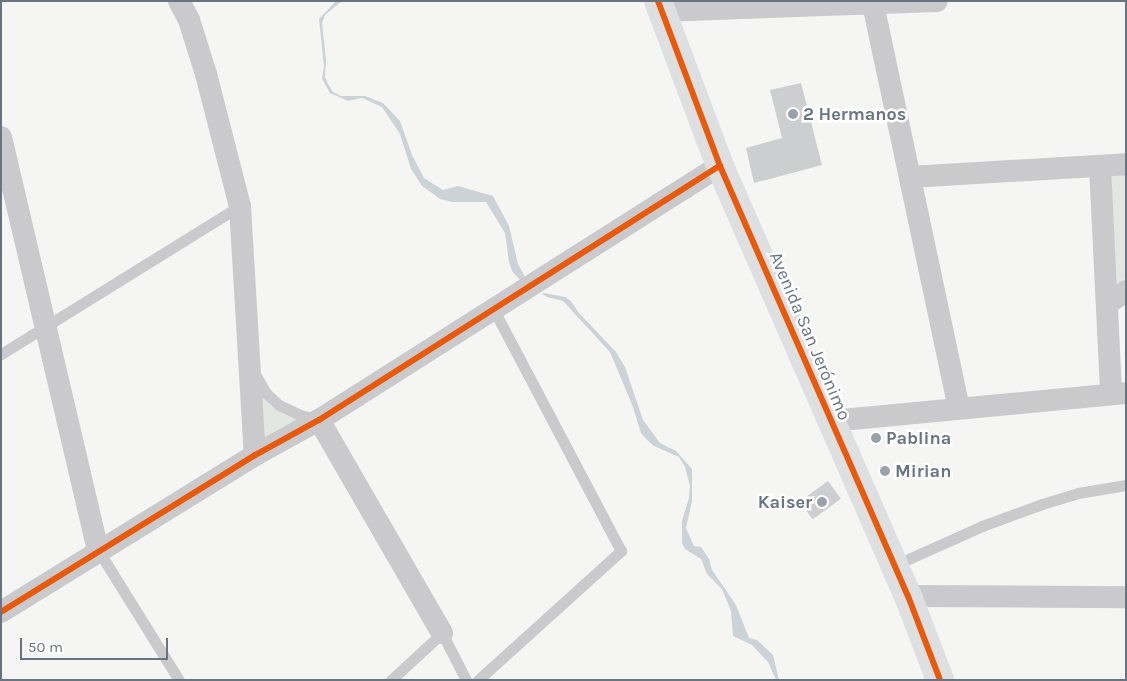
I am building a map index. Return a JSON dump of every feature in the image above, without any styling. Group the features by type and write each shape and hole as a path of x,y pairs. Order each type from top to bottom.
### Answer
{"street":[{"path":"179,1 189,20 206,74 240,206 251,363 255,455"},
{"path":"660,6 873,4 937,1"},
{"path":"873,4 959,408"},
{"name":"Avenida San Jerónimo","path":"660,6 720,166 895,565 940,680"},
{"path":"1,137 98,550"},
{"path":"910,176 1126,164"},
{"path":"1,612 98,550 255,455 319,420 720,166"},
{"path":"831,421 1118,394 1107,304 1100,166"},
{"path":"1107,304 1126,291"},
{"path":"319,420 442,633"},
{"path":"908,596 1126,597"}],"lane":[{"path":"1,354 240,206"},
{"path":"478,680 621,551 494,310"},
{"path":"251,363 266,393 279,404 300,415 319,420"},
{"path":"895,565 982,526 1042,504 1078,494 1126,485"},
{"path":"98,550 179,680"},
{"path":"391,680 442,633 466,680"}],"shaded area":[{"path":"336,1 342,1 325,15 322,23 326,60 325,77 333,92 341,96 365,96 383,103 400,121 412,155 424,178 443,190 458,186 493,196 509,226 518,264 525,277 520,280 512,271 505,233 486,202 452,202 440,199 422,186 411,169 400,134 382,107 362,98 348,101 330,93 322,79 324,66 319,19"},
{"path":"1126,173 1126,278 1117,285 1111,176"},
{"path":"542,294 565,297 571,301 579,313 616,352 625,367 643,420 660,443 676,451 692,469 692,501 686,528 694,546 701,547 709,559 712,570 736,605 749,638 757,640 773,655 779,680 776,680 768,662 752,645 733,636 731,611 722,589 707,574 701,559 685,549 682,543 682,521 689,498 690,486 685,467 679,457 654,446 641,433 633,407 610,352 563,301 547,297"},
{"path":"261,395 272,407 301,421 263,442"}],"building":[{"name":"2 Hermanos","path":"801,83 822,165 754,183 746,148 782,138 770,90"},
{"name":"Kaiser","path":"828,481 841,499 813,519 800,502"}],"cycle path":[{"path":"658,1 720,166 908,596 940,680"},
{"path":"1,612 255,455 319,420 720,166"}],"place":[{"name":"2 Hermanos","path":"793,114"},
{"name":"Pablina","path":"876,438"},
{"name":"Mirian","path":"885,471"},
{"name":"Kaiser","path":"822,502"}]}
